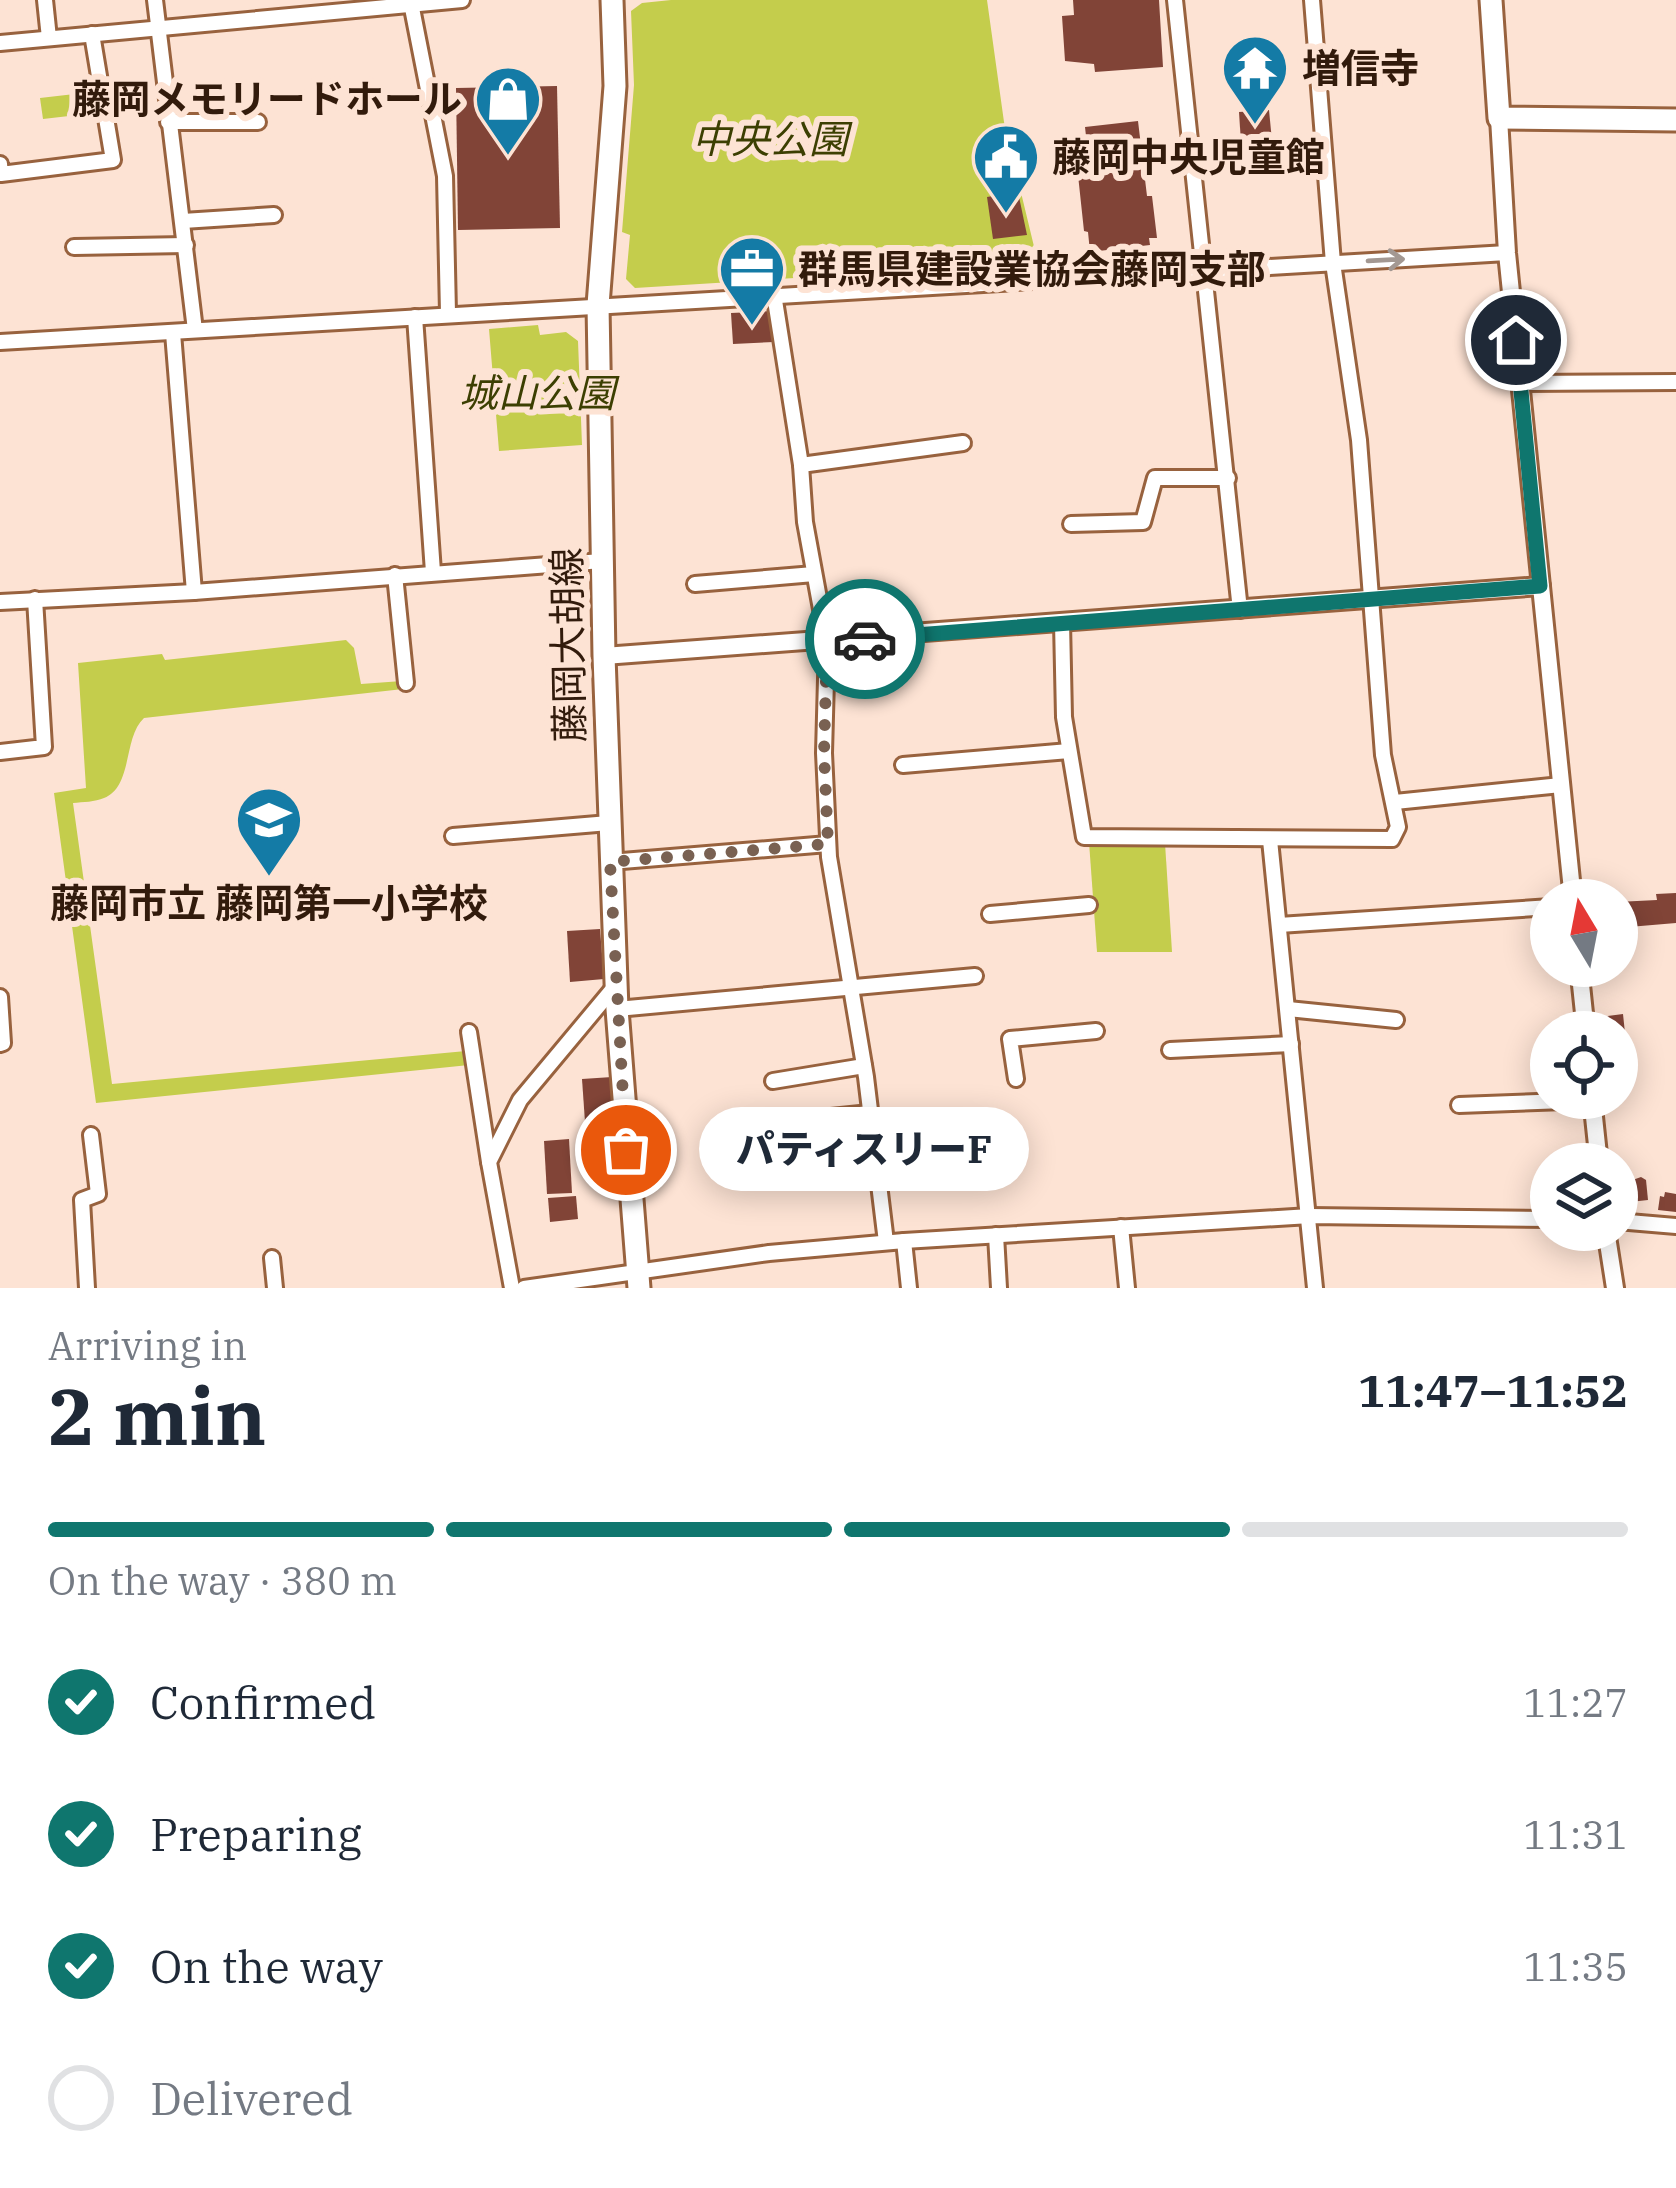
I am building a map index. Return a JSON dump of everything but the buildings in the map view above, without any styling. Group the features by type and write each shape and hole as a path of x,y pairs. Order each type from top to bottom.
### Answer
{"main road":[{"name":"藤岡大胡線","path":"612,0 615,86 598,304 602,560 617,1010 637,1279"},
{"path":"1491,0 1499,118 1676,120"}],"street":[{"path":"45,0 49,38"},
{"path":"155,0 195,330"},
{"path":"0,43 301,6 462,0"},
{"path":"1175,0 1240,610"},
{"path":"1062,622 1064,717 1084,837 1392,839 1398,826 1383,755 1359,440 1333,263 1312,0"},
{"path":"411,3 445,176 448,314"},
{"path":"0,164 1,173 113,160 92,34"},
{"path":"1499,118 1507,254 1571,879"},
{"path":"168,122 258,122"},
{"path":"183,221 274,215"},
{"path":"74,247 186,245"},
{"path":"0,342 1507,254"},
{"path":"774,294 801,465 805,522 827,642 828,844 864,1066 886,1242"},
{"path":"415,317 433,572"},
{"path":"173,334 194,592"},
{"path":"1520,383 1676,382"},
{"path":"801,465 963,443"},
{"path":"1071,524 1144,522 1155,478 1228,478"},
{"path":"0,602 602,560"},
{"path":"695,584 814,574"},
{"path":"395,575 406,683"},
{"path":"604,656 1540,586"},
{"path":"0,752 44,747 35,599"},
{"path":"903,766 1069,751"},
{"path":"1395,802 1561,785"},
{"path":"453,836 608,823"},
{"path":"1270,840 1316,1288"},
{"path":"610,862 828,844"},
{"path":"990,914 1089,905"},
{"path":"1279,925 1530,908"},
{"path":"617,1010 975,976"},
{"path":"490,1162 520,1100 616,985"},
{"path":"0,998 0,1043"},
{"path":"1288,1009 1396,1020"},
{"path":"1016,1079 1010,1040 1096,1031"},
{"path":"469,1032 512,1288"},
{"path":"1170,1050 1291,1044"},
{"path":"773,1081 864,1066"},
{"path":"1459,1105 1530,1102"},
{"path":"782,1122 870,1112"},
{"path":"87,1288 82,1200 98,1194 91,1135"},
{"path":"524,1288 637,1279 886,1242 1310,1216 1530,1219"},
{"path":"1638,1223 1676,1226"},
{"path":"1121,1227 1127,1288"},
{"path":"996,1235 999,1288"},
{"path":"904,1241 909,1288"},
{"path":"1609,1251 1615,1288"},
{"path":"272,1258 275,1288"}],"green space":[{"name":"中央公園","path":"987,0 1004,122 1038,263 635,288 626,279 630,235 622,232 634,85 631,11 642,3"},
{"path":"92,92 95,113 43,119 40,98"},
{"name":"城山公園","path":"538,325 540,335 566,332 578,341 582,445 499,451 489,329"},
{"path":"346,640 354,648 361,684 402,681 403,689 144,718 133,737 120,784 104,798 73,803 112,1084 466,1051 469,1065 96,1103 54,793 86,788 78,663 162,654 165,660"},
{"path":"1089,842 1165,843 1172,952 1097,952"}],"way so far":[{"path":"626,1150 610,862 828,844 827,642 865,639"}],"place":[{"name":"増信寺","path":"1255,127"},
{"name":"藤岡メモリードホール","path":"508,158"},
{"name":"藤岡中央児童館","path":"1006,216"},
{"name":"群馬県建設業協会藤岡支部","path":"752,328"},
{"name":"藤岡市立 藤岡第一小学校","path":"269,879"},
{"name":"パティスリーF","path":"626,1150"}],"route":[{"path":"865,639 1540,586 1516,340"}]}
